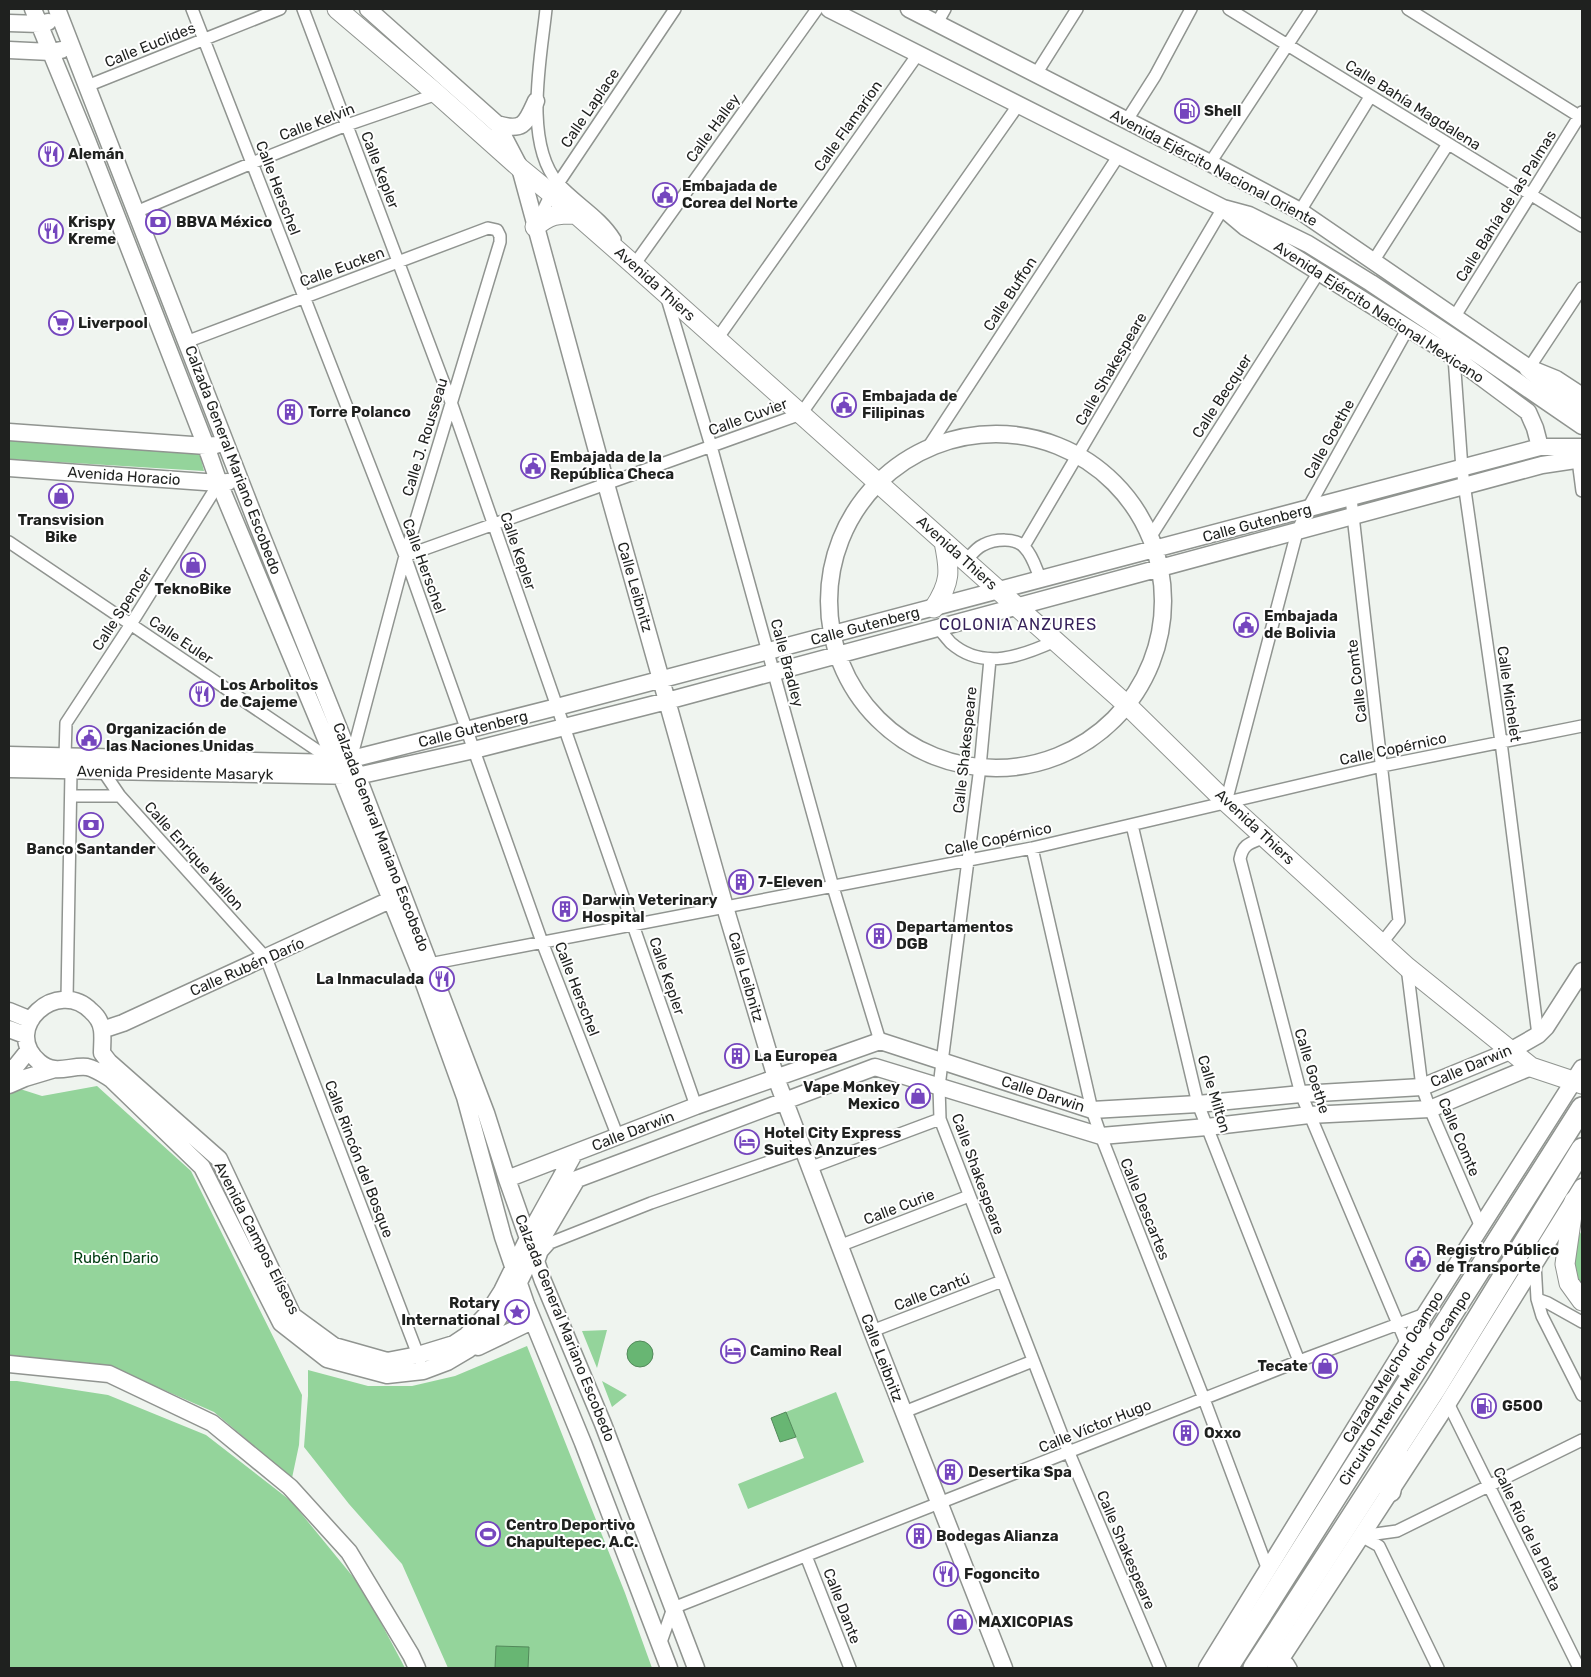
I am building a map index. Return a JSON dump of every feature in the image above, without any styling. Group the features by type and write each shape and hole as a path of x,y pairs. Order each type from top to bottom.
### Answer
{"highway":[{"name":"Circuito Interior Melchor Ocampo","path":"1228,1668 1582,1108"},
{"name":"Circuito Interior Melchor Ocampo","path":"1254,1668 1417,1415 1582,1149"},
{"path":"1382,1424 1386,1401 1417,1346 1415,1321"},
{"path":"1390,1492 1392,1467 1413,1432 1417,1415"}],"main road":[{"name":"Avenida Thiers","path":"337,9 443,87 520,168 555,188 576,214 1128,705 1226,802 1407,967 1531,1067 1580,1077"},
{"path":"536,227 551,215 576,214"},
{"path":"1529,368 1582,412"},
{"path":"934,608 944,593 948,581 948,563 944,542"},
{"path":"1578,1194 1565,1264 1568,1283 1582,1301"}],"street":[{"name":"Calzada General Mariano Escobedo","path":"33,9 52,52 219,483 346,769 390,900 423,965 465,1097 503,1238 513,1267 532,1321 583,1443 669,1668"},
{"name":"Calle Herschel","path":"192,9 406,556 542,942 618,1137"},
{"name":"Calle Euclides","path":"87,86 280,9"},
{"name":"Calle Kepler","path":"303,9 452,402 493,525 696,1106"},
{"name":"Avenida Thiers","path":"368,9 443,87 497,124"},
{"path":"546,9 536,101 540,138 546,163 555,188 589,210 611,234 631,262"},
{"name":"Calle Laplace","path":"536,227 555,188 675,9"},
{"name":"Calle Halley","path":"631,262 817,9"},
{"name":"Avenida Ejército Nacional Oriente","path":"829,9 1223,208"},
{"name":"Avenida Ejército Nacional Oriente","path":"909,9 941,16 1036,74 1300,211 1529,368 1556,379 1582,396"},
{"path":"1036,74 1077,9"},
{"path":"1127,120 1155,76 1191,9"},
{"name":"Calle Bahía Magdalena","path":"1228,9 1582,226"},
{"path":"1210,163 1311,9"},
{"path":"1408,9 1581,115"},
{"name":"Calzada General Mariano Escobedo","path":"58,14 240,480 346,769 423,965 486,1113 535,1260 603,1424 696,1668"},
{"path":"9,23 40,24 58,14"},
{"path":"9,50 52,52 72,47"},
{"name":"Calle Flamarion","path":"717,339 918,54"},
{"name":"Calle Kelvin","path":"136,212 252,163 443,87"},
{"path":"1300,211 1370,97"},
{"path":"497,124 510,128 521,125 529,117 536,101"},
{"name":"Calle Cuvier","path":"406,556 801,414 1019,104"},
{"name":"Calle Bahía de las Palmas","path":"1455,316 1581,115"},
{"name":"Calle Leibnitz","path":"497,124 520,168 725,908 776,1078 802,1150 1004,1668"},
{"path":"1374,260 1448,144"},
{"name":"Calle Buffon","path":"927,449 1119,155"},
{"path":"1223,208 1249,215 1308,244 1470,348 1582,426"},
{"name":"Avenida Ejército Nacional Mexicano","path":"1223,208 1245,227 1454,357 1528,412 1536,428 1540,447"},
{"name":"Calle Shakespeare","path":"1024,546 1223,208"},
{"name":"Calle Eucken","path":"186,342 488,228 498,230 500,242"},
{"name":"Calle J. Rousseau","path":"346,769 406,556 500,242"},
{"name":"Calle Becquer","path":"1153,543 1319,272"},
{"path":"1529,368 1582,288"},
{"name":"Calle Bradley","path":"666,294 711,446 833,887 880,1041"},
{"name":"Calle Goethe","path":"1226,802 1297,532 1306,510 1408,328"},
{"name":"Calle Michelet","path":"1454,357 1464,487 1501,742 1538,1036"},
{"path":"9,432 206,446 226,444"},
{"path":"1540,447 1582,433"},
{"path":"1003,434 1042,440 1078,455 1108,476 1133,504 1153,543 1161,568 1164,604 1159,640 1147,674 1128,705 1098,734 1062,754 1022,766 980,767 942,759 908,743 878,719 854,690 838,655 832,635 829,608 830,580 836,553 846,527 860,504 878,483 893,470 927,449 964,437 1003,434"},
{"name":"Calle Gutenberg","path":"346,769 467,731 1041,580 1153,543 1306,510 1540,447 1581,455"},
{"path":"1581,455 1582,492"},
{"name":"Calle Gutenberg","path":"346,769 474,750 667,701 1581,455"},
{"name":"Avenida Horacio","path":"9,468 219,483 240,480"},
{"name":"Calle Spencer","path":"67,999 71,796 66,723 131,624 219,483"},
{"name":"Calle Comte","path":"1351,498 1399,921 1382,944"},
{"path":"966,561 974,551 984,544 996,540 1011,540 1024,546 1030,554 1041,580"},
{"name":"Calle Euler","path":"9,542 346,769"},
{"path":"938,628 952,644 970,655 990,659 1012,658 1029,653 1055,641"},
{"name":"Calle Shakespeare","path":"990,659 980,767 939,1086 940,1119 1068,1453 1160,1668"},
{"name":"Calle Copérnico","path":"423,965 1032,848 1382,766 1582,726"},
{"name":"Avenida Presidente Masaryk","path":"9,755 103,771 346,769"},
{"name":"Avenida Presidente Masaryk","path":"9,769 68,764 346,769"},
{"name":"Calle Enrique Wallon","path":"103,771 120,796 266,958"},
{"path":"71,796 120,796"},
{"name":"Calle Milton","path":"1132,825 1198,1104 1299,1361"},
{"name":"Calle Goethe","path":"1265,837 1246,844 1241,851 1240,859 1301,1094 1309,1115 1415,1321"},
{"name":"Calle Descartes","path":"1032,848 1092,1110 1268,1570"},
{"name":"Calle Rubén Darío","path":"102,1034 390,900"},
{"name":"Calle Rincón del Bosque","path":"266,958 423,1371"},
{"name":"Calle Comte","path":"1407,967 1422,1087 1482,1227"},
{"name":"Calle Darwin","path":"507,1179 696,1106 880,1041 1092,1110 1422,1087 1510,1051 1538,1036 1546,1027 1582,971"},
{"path":"9,1070 16,1066 27,1043 31,1020 39,1008 51,1002 67,999"},
{"name":"Avenida Campos Elíseos","path":"67,999 82,1003 90,1009 99,1021 102,1034 102,1053 109,1062 218,1158 236,1195 287,1320 334,1346 387,1360 418,1355 454,1344 466,1336 488,1313 502,1291 527,1238"},
{"path":"9,1011 31,1020"},
{"path":"9,1029 27,1043 40,1063 61,1070"},
{"path":"9,1085 25,1078 61,1070 85,1062 97,1052 102,1034"},
{"name":"Avenida Campos Elíseos","path":"61,1070 86,1067 98,1071 111,1079 202,1167 220,1203 287,1320 326,1359 387,1375 423,1371 447,1362 469,1349 497,1321 535,1260"},
{"name":"Calle Darwin","path":"535,1260 577,1179 875,1067 1101,1136 1207,1127 1309,1115 1430,1109 1531,1067"},
{"name":"Calzada Melchor Ocampo","path":"1207,1668 1407,1345 1415,1321 1482,1227 1580,1077"},
{"path":"809,1168 940,1119"},
{"path":"535,1260 550,1243 651,1203 802,1150"},
{"name":"Calle Darwin","path":"527,1238 574,1154"},
{"path":"1285,1667 1300,1643 1307,1619 1448,1403 1578,1194"},
{"path":"220,1203 236,1195"},
{"name":"Calle Curie","path":"840,1246 969,1196"},
{"path":"1535,1263 1537,1299 1542,1316 1582,1394"},
{"name":"Calle Cantú","path":"872,1331 1002,1281"},
{"path":"1537,1299 1582,1322"},
{"path":"447,1362 532,1321"},
{"name":"Calle Víctor Hugo","path":"672,1608 1299,1361 1415,1321"},
{"path":"904,1412 1033,1361"},
{"path":"9,1364 110,1374 212,1423 290,1487 348,1552 417,1668"},
{"name":"Calle Río de la Plata","path":"1448,1403 1579,1668"},
{"path":"1360,1536 1397,1531 1582,1440"},
{"path":"1360,1536 1379,1546 1438,1668"},
{"name":"Calle Dante","path":"806,1556 850,1668"},
{"path":"660,1645 672,1608"}],"green space":[{"path":"9,439 199,451 204,471 9,459"},
{"name":"Rubén Dario","path":"97,1086 191,1171 302,1395 299,1445 292,1478 214,1412 109,1366 9,1357 9,1093 17,1088 42,1096"},
{"path":"1582,1230 1582,1295 1572,1262 1574,1248"},
{"path":"607,1330 597,1368 582,1331"},
{"name":"Centro Deportivo Chapultepec, A.C.","path":"527,1346 625,1593 652,1668 448,1668 402,1564 349,1504 304,1447 308,1370 368,1386 412,1386 455,1376"},
{"path":"9,1381 108,1395 206,1435 291,1501 363,1589 405,1668 9,1668"},
{"path":"602,1381 627,1395 612,1407"},
{"path":"836,1392 864,1462 748,1509 738,1484 804,1458 786,1412"}],"shaded area":[{"path":"640,1341 649,1345 653,1354 649,1363 640,1367 631,1363 627,1354 631,1345"},
{"path":"786,1412 796,1437 780,1442 771,1418"},
{"path":"496,1646 529,1647 528,1668 495,1668"}],"place":[{"name":"Shell","path":"1187,111"},
{"name":"Alemán","path":"51,154"},
{"name":"Embajada de Corea del Norte","path":"665,195"},
{"name":"BBVA México","path":"158,222"},
{"name":"Krispy Kreme","path":"51,231"},
{"name":"Liverpool","path":"61,323"},
{"name":"Embajada de Filipinas","path":"844,405"},
{"name":"Torre Polanco","path":"290,412"},
{"name":"Embajada de la República Checa","path":"533,466"},
{"name":"Transvision Bike","path":"61,496"},
{"name":"TeknoBike","path":"193,565"},
{"name":"Embajada de Bolivia","path":"1246,625"},
{"name":"Los Arbolitos de Cajeme","path":"202,694"},
{"name":"Organización de las Naciones Unidas","path":"89,738"},
{"name":"Banco Santander","path":"91,825"},
{"name":"7-Eleven","path":"741,882"},
{"name":"Darwin Veterinary Hospital","path":"565,909"},
{"name":"Departamentos DGB","path":"879,936"},
{"name":"La Inmaculada","path":"442,979"},
{"name":"La Europea","path":"737,1056"},
{"name":"Vape Monkey Mexico","path":"918,1096"},
{"name":"Hotel City Express Suites Anzures","path":"747,1142"},
{"name":"Registro Público de Transporte","path":"1418,1259"},
{"name":"Rotary International","path":"517,1312"},
{"name":"Camino Real","path":"733,1351"},
{"name":"Tecate","path":"1325,1366"},
{"name":"G500","path":"1484,1406"},
{"name":"Oxxo","path":"1186,1433"},
{"name":"Desertika Spa","path":"950,1472"},
{"name":"Centro Deportivo Chapultepec, A.C.","path":"488,1534"},
{"name":"Bodegas Alianza","path":"919,1536"},
{"name":"Fogoncito","path":"946,1574"},
{"name":"MAXICOPIAS","path":"960,1622"}],"district":[{"name":"COLONIA ANZURES","path":"1018,624"}]}
